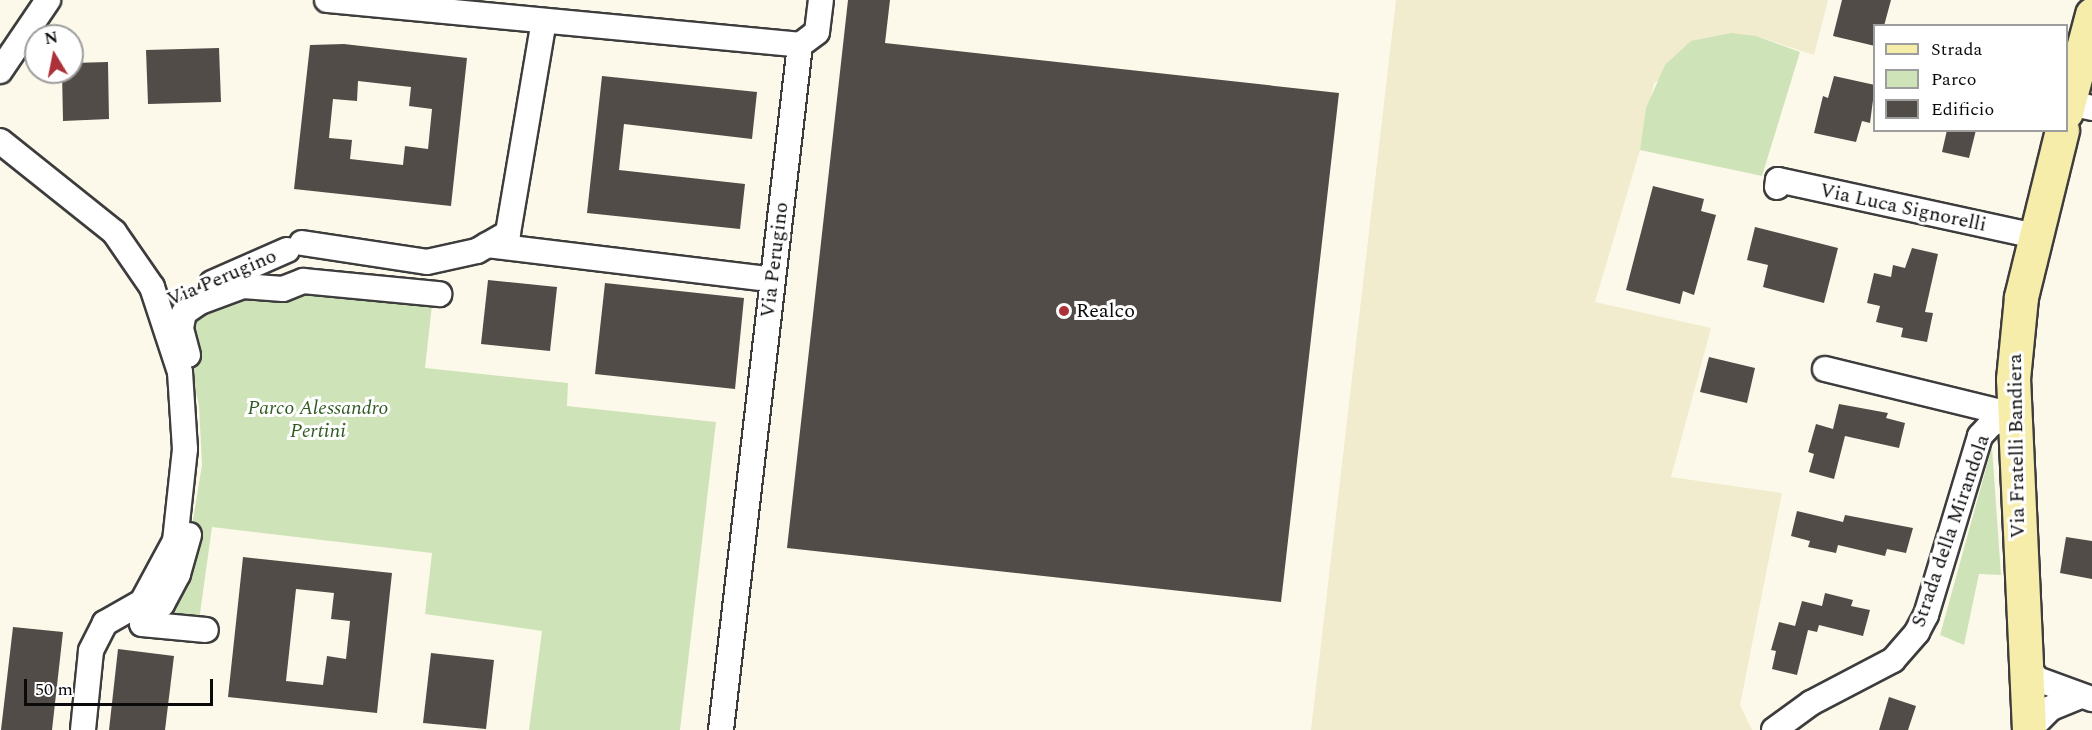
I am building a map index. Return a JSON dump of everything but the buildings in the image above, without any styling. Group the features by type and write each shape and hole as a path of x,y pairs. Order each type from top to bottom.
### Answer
{"street":[{"path":"0,71 48,0"},
{"path":"327,0 800,45 817,32 821,0"},
{"name":"Via Fratelli Bandiera","path":"2072,113 2092,14"},
{"name":"Via Perugino","path":"158,306 294,247 427,262 477,251 508,233 544,21"},
{"name":"Via Perugino","path":"721,730 800,45"},
{"name":"Via Fratelli Bandiera","path":"2029,730 2013,415 2014,347 2034,236 2066,132"},
{"path":"0,141 114,232 152,287 180,372 185,448 175,541 142,602 105,623 91,651 83,730"},
{"name":"Via Luca Signorelli","path":"1777,187 1778,180 2034,236"},
{"name":"Via Perugino","path":"487,245 759,279"},
{"name":"Via Perugino","path":"206,630 142,624 162,604 178,574 200,464 197,406 181,328 184,313 200,302 243,286 283,289 303,281 439,294"},
{"path":"1825,369 2013,415"},
{"name":"Strada della Mirandola","path":"1774,730 1811,703 1877,670 1906,646 1926,615 1980,436 1991,424 2013,415"},
{"path":"2025,663 2037,680 2086,698"},
{"path":"2029,730 2051,708 2086,698"}],"shaded area":[{"path":"1396,0 1828,0 1814,55 1756,36 1654,83 1640,150 1595,302 1711,328 1671,477 1782,493 1740,705 1752,730 1311,730"}],"green space":[{"path":"1731,33 1756,36 1800,52 1762,176 1640,150 1646,108 1665,65 1691,41"},
{"name":"Parco Alessandro Pertini","path":"306,285 433,296 425,368 568,383 567,406 716,422 680,730 529,730 542,631 425,614 432,553 212,527 198,628 144,623 190,538 202,465 199,406 182,330 202,304"},
{"path":"1992,447 2001,575 1979,574 1964,645 1940,635"}],"place":[{"name":"Realco","path":"1064,311"}]}
